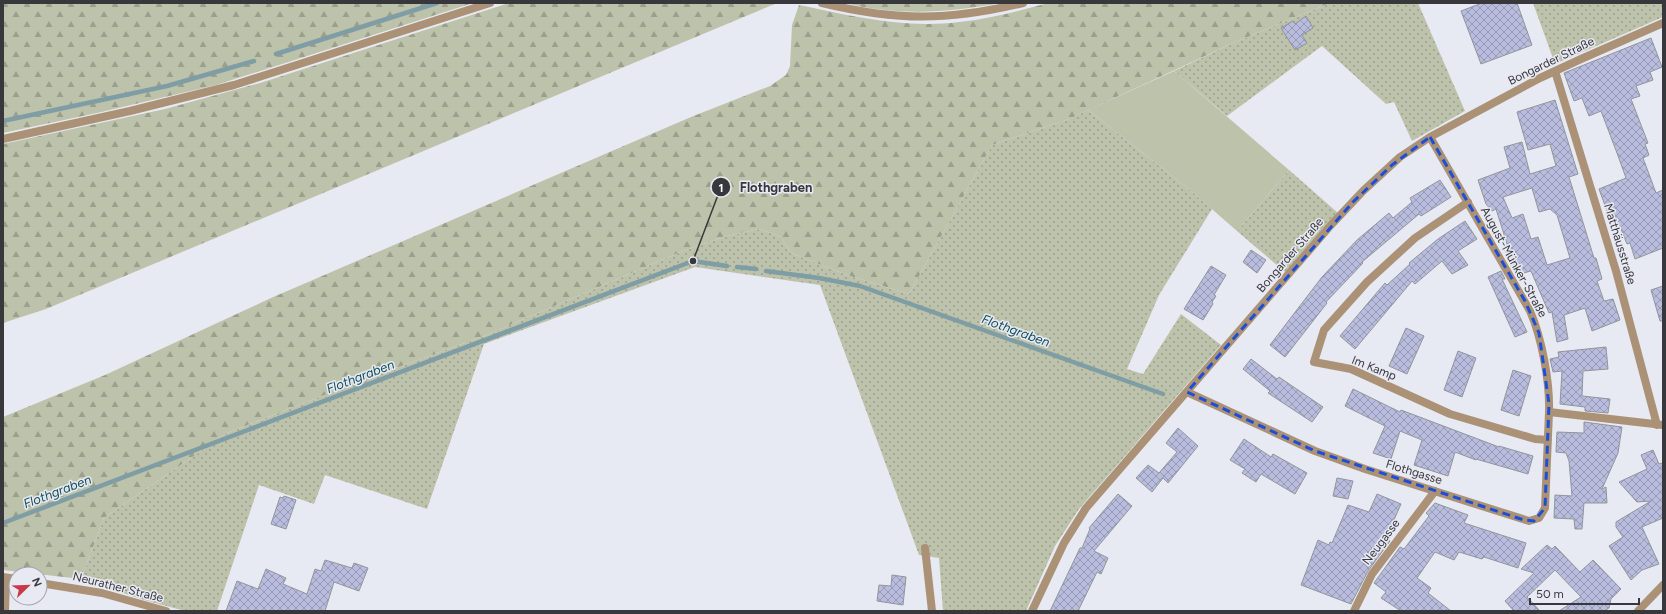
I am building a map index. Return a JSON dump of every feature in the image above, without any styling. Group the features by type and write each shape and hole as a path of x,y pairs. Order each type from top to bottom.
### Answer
{"street":[{"path":"3,139 123,113 234,85 490,3"},
{"path":"822,3 874,14 917,17 970,14 1023,3"},
{"name":"Bongarder Straße","path":"1032,611 1059,551 1078,520 1097,495 1358,196 1400,157 1430,137 1555,71 1663,24"},
{"name":"Matthäusstraße","path":"1555,71 1615,265 1660,425"},
{"name":"August-Münker-Straße","path":"1430,137 1525,301 1535,322 1541,346 1549,412"},
{"name":"Im Kamp","path":"1468,202 1414,238 1367,282 1324,330 1314,362 1351,369 1450,414 1535,439 1548,440"},
{"name":"Flothgasse","path":"1187,392 1315,451 1365,469 1531,521 1537,519 1543,513 1545,508 1549,412"},
{"path":"1549,412 1660,425"},
{"name":"Neugasse","path":"1354,611 1372,574 1435,491"},
{"path":"925,548 932,611"},
{"path":"5,578 5,611"},
{"name":"Neurather Straße","path":"48,583 102,593 166,611"},
{"path":"1638,611 1663,585"}],"highlighted area":[{"path":"1430,137 1525,301 1539,333 1549,404 1545,508 1534,521 1524,520 1315,451 1187,392 1353,202 1392,165"}],"green space":[{"path":"3,3 473,3 216,85 3,133"},
{"path":"509,3 777,3 46,309 3,323 3,144 165,109 260,83"},
{"path":"845,3 1000,3 961,9 922,12 884,10"},
{"path":"1048,3 1330,3 1233,43 1069,119 992,145 909,294 847,275 791,253 781,237 759,229 727,236 683,251 484,336 368,378 227,433 104,518 81,579 48,575 48,566 8,566 8,571 3,570 3,417 105,375 271,298 691,117 770,86 786,75 790,66 792,25 799,5 879,20 919,24 970,21 1015,12"},
{"path":"1330,3 1418,3 1465,111 1412,141 1394,102 1386,104 1322,46 1227,116 1174,71 1233,43"},
{"path":"1533,3 1663,3 1663,17 1555,64"},
{"path":"1174,71 1289,170 1237,231 1190,190 1088,110"},
{"path":"1088,110 1212,209 1159,295 1127,369 1143,374 1181,314 1221,345 1079,509 1055,546 1026,611 943,611 939,558 919,555 820,285 695,267 484,344 427,509 325,475 314,504 259,485 217,611 185,611 144,600 81,579 104,518 227,433 368,378 484,336 683,251 727,236 759,229 781,237 791,253 847,275 909,294 992,145 1069,119"},
{"path":"1289,170 1338,213 1285,272 1237,231"}],"building":[{"path":"1482,3 1517,3 1532,45 1481,64 1461,11"},
{"path":"1306,16 1313,28 1302,35 1307,43 1295,50 1281,28 1293,21 1295,24"},
{"path":"1651,38 1662,67 1650,72 1653,80 1636,86 1640,96 1631,99 1648,143 1645,144 1649,155 1643,158 1656,193 1663,190 1663,248 1635,259 1630,243 1627,244 1617,219 1611,222 1599,189 1626,178 1601,111 1589,116 1582,98 1574,101 1564,73"},
{"path":"1555,100 1578,174 1569,177 1602,279 1597,281 1604,301 1613,299 1620,320 1592,331 1585,308 1564,315 1568,339 1557,342 1552,312 1549,313 1531,271 1516,275 1511,266 1514,265 1503,248 1508,247 1496,209 1492,211 1486,204 1478,180 1510,168 1504,147 1522,142 1530,174 1556,166 1550,144 1528,150 1517,112","holes":["1532,188 1539,212 1550,209 1557,215 1570,258 1547,265 1538,237 1531,239 1523,214 1512,218 1503,197"]},
{"path":"1440,180 1451,197 1421,216 1419,214 1362,262 1363,263 1326,302 1327,303 1285,357 1270,345 1322,277 1357,240 1389,213 1393,218 1412,202 1410,198"},
{"path":"1465,221 1477,239 1458,251 1468,265 1452,274 1442,261 1415,284 1412,281 1355,349 1340,336 1385,283 1387,285 1410,264 1409,263 1438,239"},
{"path":"1251,250 1266,260 1257,273 1243,262"},
{"path":"1211,266 1226,275 1214,295 1216,296 1212,302 1213,304 1203,320 1184,309"},
{"path":"1501,271 1505,279 1502,279 1527,332 1515,337 1488,277"},
{"path":"1663,286 1663,321 1660,321 1651,290"},
{"path":"1406,328 1424,336 1407,374 1389,366"},
{"path":"1606,347 1608,369 1583,371 1582,396 1610,399 1608,413 1585,411 1585,407 1560,404 1562,371 1553,372 1550,359 1559,357 1558,352"},
{"path":"1458,351 1476,358 1462,397 1444,390"},
{"path":"1251,359 1277,379 1279,377 1323,407 1312,422 1268,393 1270,391 1243,369"},
{"path":"1513,370 1531,376 1519,416 1501,410"},
{"path":"1353,389 1400,412 1401,410 1499,447 1533,456 1528,474 1476,460 1455,452 1448,476 1414,465 1422,440 1400,431 1391,459 1373,453 1385,426 1345,406"},
{"path":"1584,422 1622,427 1618,453 1602,489 1606,487 1607,503 1584,503 1582,529 1575,529 1574,519 1554,518 1555,495 1572,496 1569,461 1566,453 1556,452 1557,432 1584,433"},
{"path":"1178,428 1198,446 1168,483 1163,478 1152,492 1136,478 1148,465 1159,473 1177,452 1166,443"},
{"path":"1244,439 1271,457 1273,454 1307,473 1295,494 1261,474 1256,482 1242,473 1245,469 1230,460"},
{"path":"1653,450 1659,464 1663,463 1663,518 1642,527 1659,564 1642,570 1631,580 1609,546 1623,537 1616,527 1616,522 1651,501 1637,502 1619,482 1647,469 1641,455"},
{"path":"1337,478 1353,481 1348,499 1333,496"},
{"path":"1118,494 1132,506 1094,551 1108,558 1101,574 1097,572 1078,611 1050,611 1080,548 1082,548 1090,529 1089,528"},
{"path":"1377,494 1401,504 1386,538 1390,541 1368,571 1351,604 1301,585 1318,540 1329,545 1330,542 1332,543 1348,505 1369,512"},
{"path":"284,496 296,500 286,529 271,524 280,497 283,498"},
{"path":"1435,503 1468,515 1464,523 1526,543 1518,568 1484,557 1482,559 1459,552 1454,560 1435,552 1417,578 1431,588 1428,593 1451,611 1401,611 1381,598 1386,592 1374,583 1400,547 1404,549 1429,516 1426,513"},
{"path":"1547,545 1552,549 1555,546 1580,572 1593,560 1621,589 1611,599 1609,608 1604,611 1559,611 1581,597 1555,570 1527,597 1540,611 1514,611 1505,601 1534,573 1521,569"},
{"path":"325,560 352,568 354,563 368,568 359,591 334,582 325,611 226,611 237,581 258,589 266,569 286,578 283,584 307,594 315,569 321,571"},
{"path":"892,575 906,577 903,605 877,601 879,585 891,586"}],"waterway":[{"path":"276,54 437,3"},
{"path":"3,121 167,86 254,61"},
{"name":"Flothgraben","path":"3,523 693,261 727,266"},
{"name":"Flothgraben","path":"737,267 756,269"},
{"name":"Flothgraben","path":"766,271 819,278 860,286 1163,394"}],"place":[{"name":"Flothgraben","path":"693,261"}]}
